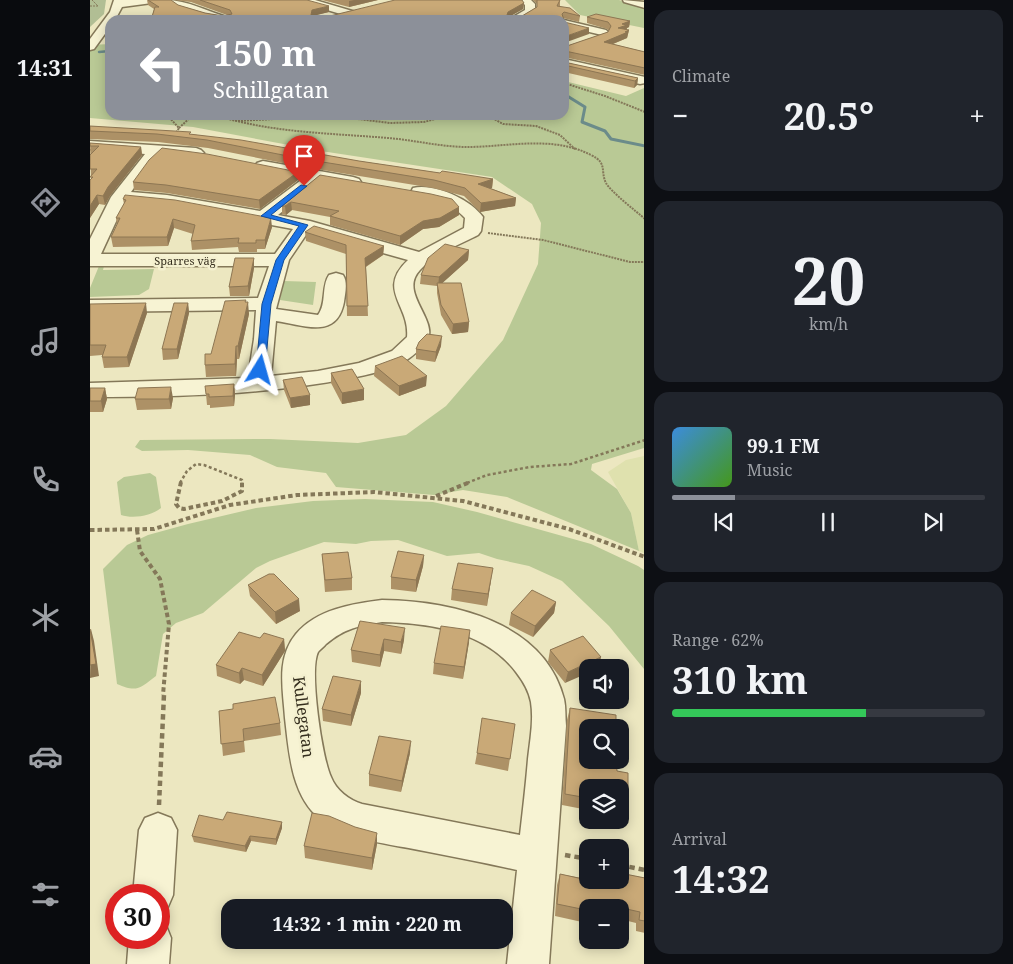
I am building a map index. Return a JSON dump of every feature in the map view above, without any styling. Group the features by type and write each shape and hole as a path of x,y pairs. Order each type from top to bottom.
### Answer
{"street":[{"path":"111,15 119,2 152,0"},
{"path":"171,0 209,15"},
{"path":"304,0 358,15"},
{"path":"525,0 531,8 525,15"},
{"path":"628,0 644,5"},
{"path":"337,15 366,8"},
{"path":"569,24 602,32 601,35 586,41"},
{"path":"90,46 105,25"},
{"path":"90,30 102,30"},
{"path":"569,64 640,80"},
{"path":"90,145 158,149 217,156"},
{"path":"90,259 119,197 143,164 158,149"},
{"path":"244,162 375,186"},
{"path":"265,216 317,176"},
{"path":"90,390 154,390 258,385 372,368 407,350 417,339 417,329 402,286 408,271 421,258 472,231 474,217 468,209 458,202 404,190"},
{"path":"119,197 176,202 265,216 421,258"},
{"path":"258,385 266,308 280,260 304,225"},
{"name":"Sparres väg","path":"90,259 280,260"},
{"path":"90,306 266,308 320,322 327,320 331,316 336,280"},
{"name":"Kullegatan","path":"528,964 538,856 549,726 547,699 536,675 520,654 490,633 466,623 415,612 379,610 352,615 327,625 307,643 298,666 304,742 315,786 332,808 363,822 538,856"},
{"path":"154,884 158,830"},
{"path":"148,964 149,949"}],"path":[{"path":"90,6 98,6 92,0"},
{"path":"569,85 605,96 644,112"},
{"path":"172,120 179,128"},
{"path":"158,149 188,120"},
{"path":"229,120 268,128 353,137 388,138 465,147 528,143 576,150 602,161 606,170 604,178 606,184 644,219"},
{"path":"232,121 248,120"},
{"path":"366,120 390,123 431,120"},
{"path":"495,120 502,124 536,126 560,135 576,150"},
{"path":"472,231 543,240 625,261 644,262"},
{"path":"434,497 487,475 530,467 571,464 644,440"},
{"path":"196,464 204,465 242,480 242,491 238,494 220,501 190,508 179,508 176,504 176,497 190,467 196,464"},
{"path":"90,530 154,529 230,505 297,495 374,492 463,501 569,529 644,557"},
{"path":"137,530 140,551 160,579 169,624 163,701 158,830"},
{"path":"629,867 644,870"}],"green space":[{"path":"90,0 106,0 104,14 90,27"},
{"path":"565,0 619,0 644,8 644,28 580,15"},
{"path":"105,44 105,119 90,118 90,45"},
{"path":"569,82 626,96 644,88 644,448 592,464 591,470 617,489 631,513 639,551 507,497 463,490 434,495 336,487 326,473 277,467 250,455 188,450 142,451 135,447 140,440 270,439 358,443 406,435 446,406 503,340 538,264 541,223 532,204 492,177 321,151 193,127 113,120 569,120"},
{"path":"99,266 104,266 103,270 154,269 149,289 139,295 90,297 90,288"},
{"path":"284,281 316,282 313,305 280,300"},
{"path":"644,456 644,553 639,551 631,513 608,472 626,460"},
{"path":"150,473 156,477 161,508 142,516 131,517 121,515 117,482 124,477"},
{"path":"365,499 433,502 477,512 591,544 638,566 644,570 644,669 609,626 562,581 529,566 479,553 447,556 398,540 371,541 356,544 324,542 270,561 256,568 203,613 176,623 163,634 156,676 146,684 134,689 117,684 103,569 127,545 148,535 256,508 313,501"}],"building":[{"path":"148,0 171,0 178,5 217,15 153,15 155,7 159,7"},
{"path":"200,0 307,0 329,6 312,10 311,15 228,15 232,14 230,10"},
{"path":"395,0 522,0 524,3 508,12 507,15 334,15"},
{"path":"537,0 560,0 557,6 570,8 580,16 564,12 562,14 524,15 537,7"},
{"path":"596,14 630,21 622,24 627,25 618,28 629,30 625,32 628,32 604,42 644,52 644,68 569,52 569,45 608,32 611,26 608,22 587,17"},
{"path":"569,23 589,28 569,35"},
{"path":"569,63 638,78 635,81 569,66"},
{"path":"90,126 191,132 189,134 241,140 440,173 442,171 493,179 478,184 516,198 481,203 465,188 434,180 298,158 207,140 157,134 90,131"},
{"path":"90,143 141,147 108,187 103,196 97,195 90,206 90,180 93,177 90,177 97,169 90,169 90,155 99,146 90,146"},
{"path":"162,148 207,154 298,172 259,200 166,185 133,182 149,160"},
{"path":"320,175 431,194 452,199 459,207 440,218 423,221 400,236 330,216 339,211 291,202 282,206"},
{"path":"125,195 175,200 271,218 265,240 256,240 256,243 238,243 239,238 191,241 195,225 173,219 167,237 111,237 120,218 116,218 126,200 123,199"},
{"path":"314,226 384,246 365,258 368,306 347,306 346,245 305,232"},
{"path":"445,244 469,250 439,277 421,275 428,258"},
{"path":"235,258 254,258 248,286 229,287"},
{"path":"437,283 461,283 469,322 453,324 441,305"},
{"path":"246,300 245,302 248,302 238,346 236,346 235,364 205,365 205,354 211,354 225,301"},
{"path":"146,303 127,357 102,357 106,345 90,345 90,304"},
{"path":"174,303 188,303 177,349 162,349"},
{"path":"427,334 442,336 436,352 416,349 419,342"},
{"path":"402,356 427,376 399,386 375,366"},
{"path":"352,369 364,389 342,393 331,373"},
{"path":"302,377 310,395 290,398 283,380"},
{"path":"234,384 233,396 209,397 209,394 206,394 205,386"},
{"path":"171,387 169,399 135,399 138,388"},
{"path":"90,388 105,388 101,401 90,401"},
{"path":"398,551 424,555 416,580 391,577"},
{"path":"348,552 352,578 325,580 322,554"},
{"path":"458,563 493,568 488,594 452,589"},
{"path":"269,574 274,574 299,599 275,612 248,585"},
{"path":"532,590 556,602 535,626 511,613"},
{"path":"360,621 405,628 401,642 384,639 380,655 351,650"},
{"path":"441,626 470,630 464,667 434,663"},
{"path":"90,629 96,664 90,665"},
{"path":"239,632 260,638 264,633 284,639 262,675 242,668 239,673 216,665"},
{"path":"583,636 601,657 597,659 579,659 579,667 568,672 550,650"},
{"path":"333,676 361,681 351,715 322,709"},
{"path":"275,697 280,723 243,729 244,741 221,744 219,711 233,709 233,704"},
{"path":"570,708 616,715 616,719 579,719 579,769 617,769 617,771 628,773 628,779 579,779 579,796 565,794"},
{"path":"482,718 515,724 510,759 477,753"},
{"path":"379,736 411,741 402,781 369,774"},
{"path":"227,812 282,822 276,839 250,836 245,846 192,836 199,815 223,820"},
{"path":"312,813 329,816 355,827 377,833 372,858 304,846"},
{"path":"560,874 579,878 579,889 629,889 629,875 644,878 644,921 639,920 640,912 629,910 629,899 579,899 579,909 557,904"}],"waterway":[{"path":"99,52 105,51"},
{"path":"569,97 585,107 582,122 605,131 611,139 644,146"}],"route":[{"path":"260,370 266,304 280,260 304,225 265,216 304,186"}]}
